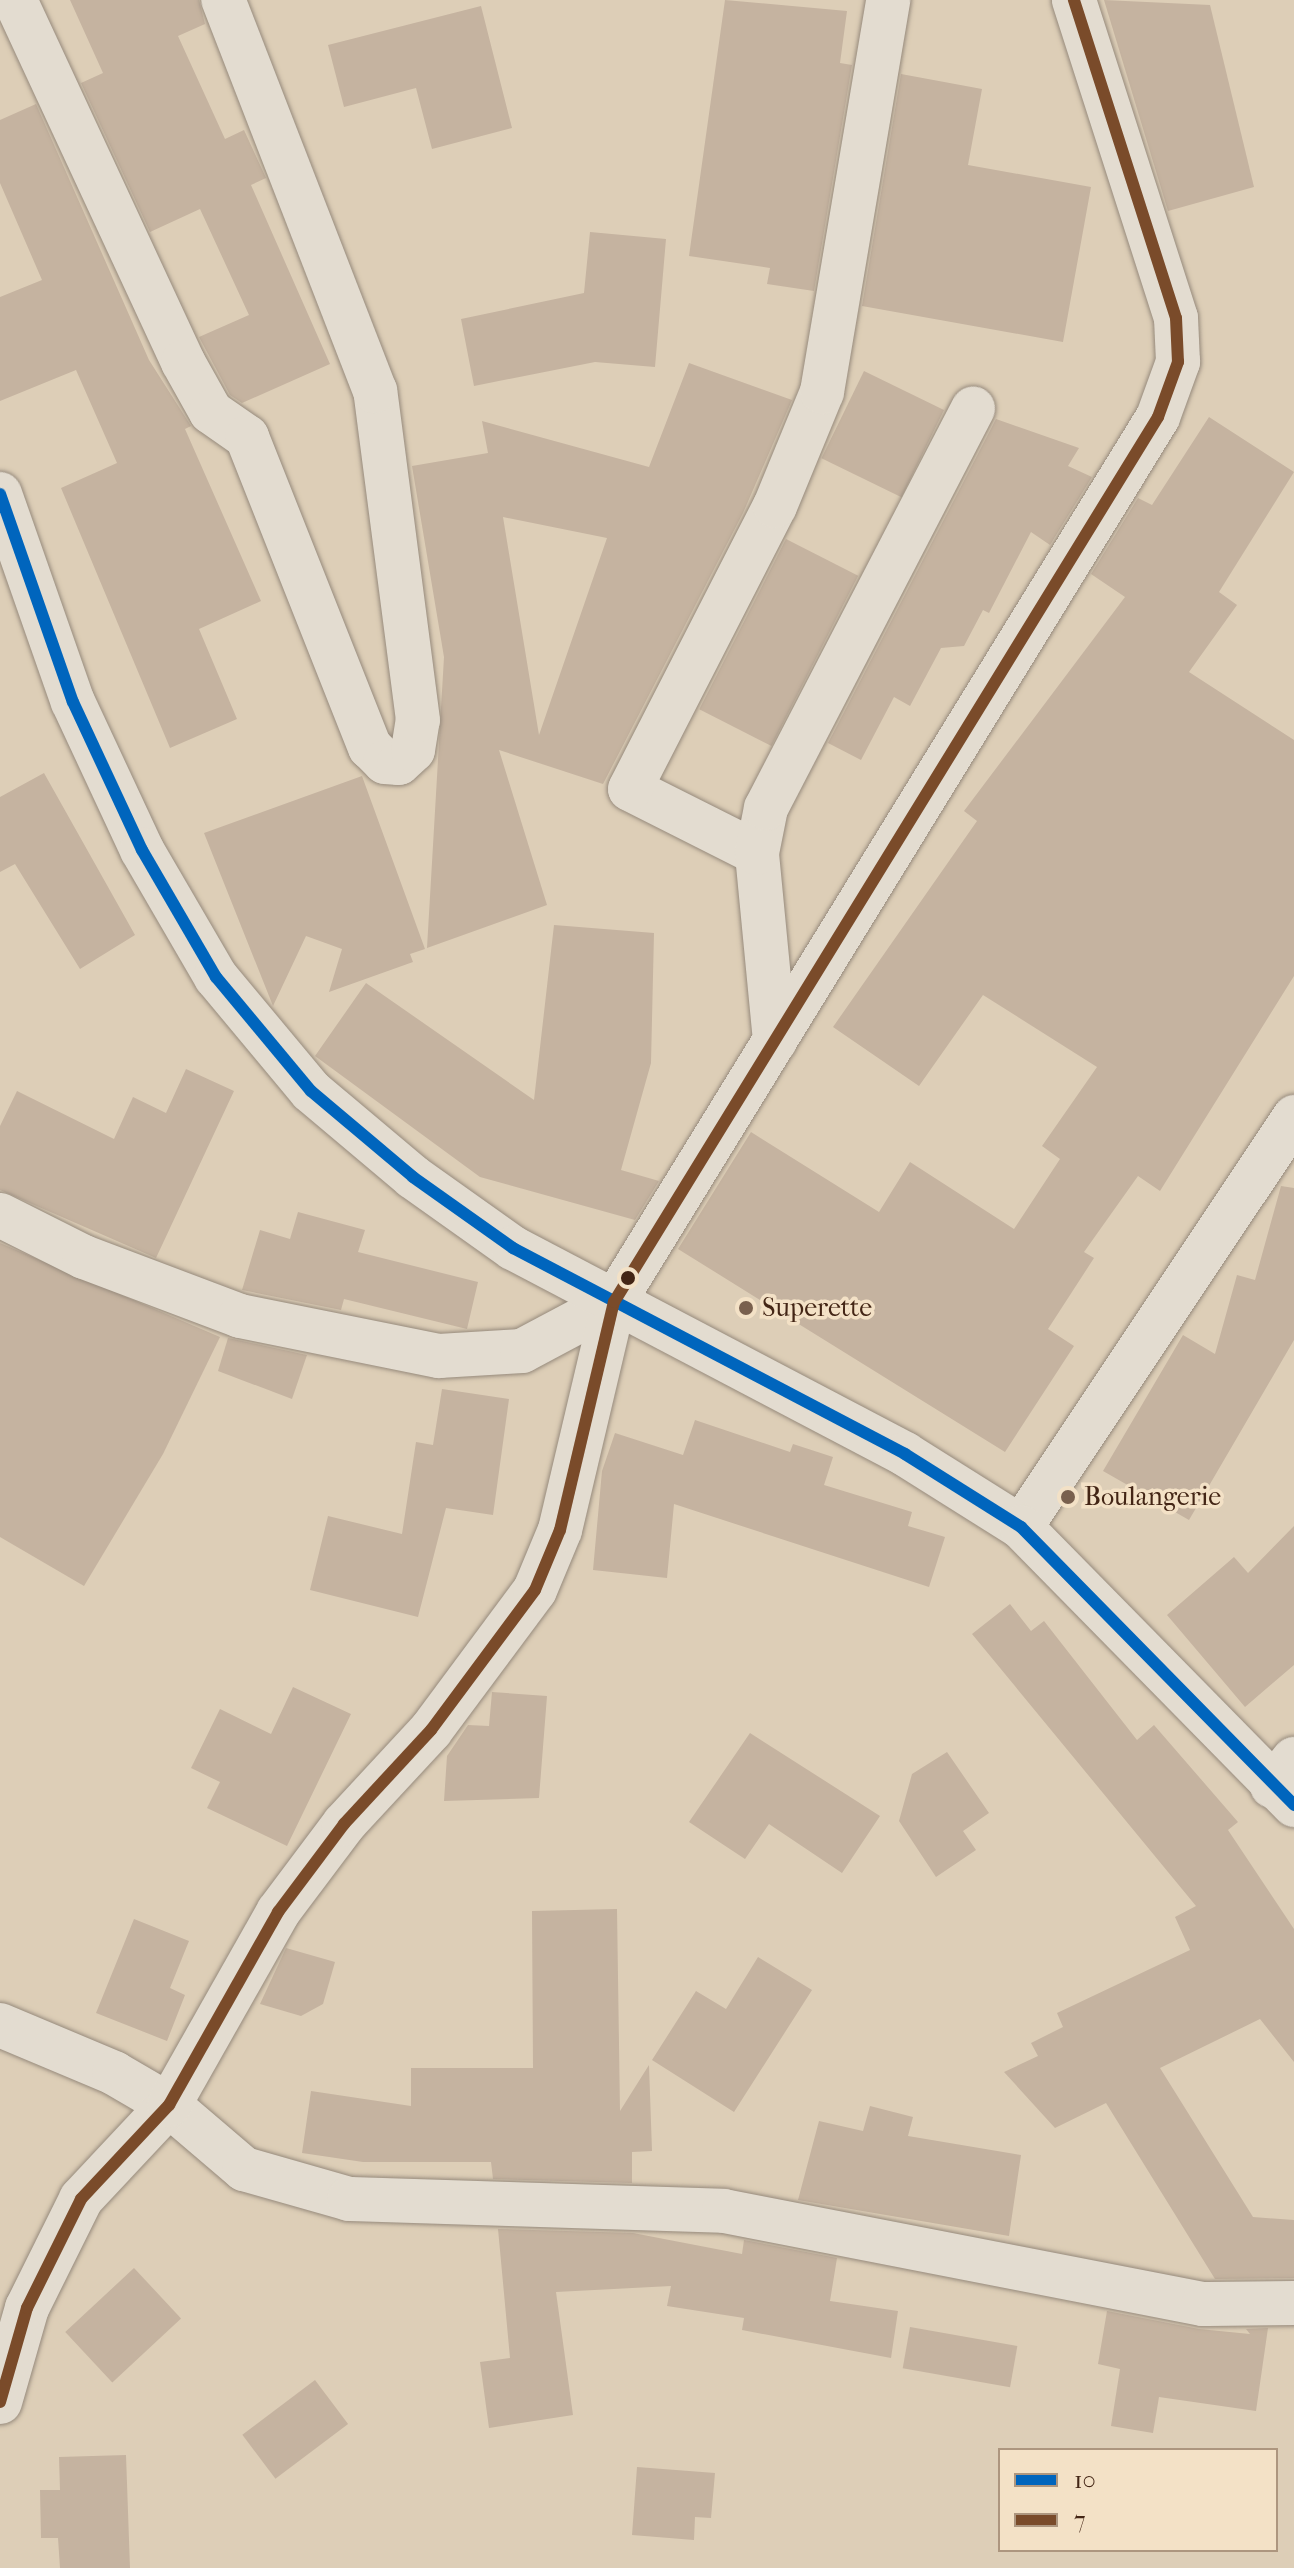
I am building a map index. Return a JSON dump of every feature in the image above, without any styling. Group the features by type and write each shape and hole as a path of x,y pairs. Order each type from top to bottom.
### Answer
{"street":[{"path":"15,0 183,362 211,412 247,437 370,747 385,762 399,763 413,750 418,720 375,391 223,0"},
{"path":"757,853 630,789 775,506 822,392 888,0"},
{"path":"0,2402 27,2308 81,2199 169,2105 278,1912 344,1824 431,1730 535,1590 560,1530 614,1302 1158,417 1178,362 1167,273 1148,245 1074,0"},
{"path":"775,1041 757,853 766,808 973,408"},
{"path":"0,494 73,702 142,850 216,977 311,1091 413,1177 513,1248 905,1454 1021,1527 1287,1783"},
{"path":"1021,1527 1282,1156 1294,1117"},
{"path":"0,1215 84,1257 240,1316 439,1356 522,1351 614,1302"},
{"path":"0,2025 114,2073 169,2105 244,2169 349,2199 724,2211 1203,2304 1294,2303"}],"building":[{"path":"70,0 199,0 205,24 178,36 225,139 244,130 266,178 251,185 330,364 242,403 230,395 199,337 249,315 200,209 150,232 81,83 103,73"},
{"path":"725,0 847,11 840,63 852,65 814,291 767,284 770,268 689,256"},
{"path":"1104,0 1210,5 1254,187 1168,211"},
{"path":"481,6 512,128 432,149 416,88 344,107 328,45"},
{"path":"901,74 982,89 968,165 1091,187 1063,342 862,306"},
{"path":"36,104 149,360 191,426 185,429 261,601 199,629 237,719 170,748 61,488 117,463 76,370 0,401 0,297 42,280 0,183 0,120"},
{"path":"590,232 666,239 655,367 595,362 474,386 461,319 584,293"},
{"path":"689,363 792,400 743,513 603,784 499,750 547,905 427,948 444,657 412,466 488,453 482,421 649,467","holes":["503,517 607,538 539,735"]},
{"path":"864,371 944,410 901,497 821,458"},
{"path":"1209,417 1294,472 1219,592 1237,605 1189,672 1294,740 1294,976 1160,1191 1138,1176 1084,1252 1094,1258 1048,1329 1074,1346 1005,1452 678,1249 751,1132 879,1212 910,1162 1014,1229 1060,1159 1042,1146 1097,1067 983,995 919,1086 833,1027 977,821 964,811 1125,597 1091,574 1138,498 1152,505"},
{"path":"996,419 1079,448 1068,466 1092,477 1050,545 1031,532 989,613 983,610 964,646 941,648 910,706 894,697 861,760 828,743"},
{"path":"786,539 858,576 771,746 699,709"},
{"path":"44,773 135,935 80,969 15,864 0,872 0,797"},
{"path":"362,776 425,949 410,954 413,962 329,992 342,949 306,936 273,1006 204,833"},
{"path":"554,925 654,933 651,1063 621,1170 659,1181 635,1220 480,1177 315,1056 366,983 534,1100"},
{"path":"186,1069 234,1091 156,1258 0,1190 0,1126 17,1091 114,1139 133,1097 166,1113"},
{"path":"1281,1186 1294,1188 1294,1340 1189,1520 1103,1471 1183,1335 1215,1354 1237,1275 1255,1280"},
{"path":"298,1212 365,1230 358,1252 478,1282 467,1329 344,1299 341,1310 242,1290 260,1230 290,1239"},
{"path":"0,1243 220,1337 163,1454 84,1586 0,1537"},
{"path":"228,1338 307,1355 292,1399 218,1371"},
{"path":"442,1389 509,1399 493,1515 446,1508 418,1617 310,1590 328,1516 402,1534 416,1442 433,1445"},
{"path":"695,1420 790,1452 793,1444 833,1457 824,1485 912,1512 908,1526 945,1537 929,1587 674,1504 667,1578 593,1570 602,1471 615,1433 683,1455"},
{"path":"1294,1526 1294,1665 1245,1707 1167,1615 1234,1557 1248,1573"},
{"path":"1010,1604 1031,1631 1044,1621 1137,1740 1154,1725 1238,1822 1228,1830 1294,1929 1294,2062 1260,2019 1160,2068 1253,2217 1294,2220 1294,2278 1215,2279 1106,2103 1055,2128 1004,2072 1038,2056 1031,2043 1063,2027 1057,2013 1190,1950 1175,1917 1196,1906 972,1634"},
{"path":"293,1687 351,1714 287,1846 207,1808 220,1782 191,1768 220,1709 271,1734"},
{"path":"492,1692 547,1696 539,1798 444,1801 447,1756 468,1725 489,1726"},
{"path":"750,1733 880,1816 842,1873 769,1824 745,1859 689,1822"},
{"path":"947,1752 989,1813 963,1831 976,1850 936,1877 899,1821 912,1774"},
{"path":"617,1909 620,2111 649,2065 652,2151 632,2152 632,2183 493,2179 491,2162 363,2162 302,2153 311,2091 411,2106 411,2068 533,2068 532,1911"},
{"path":"134,1919 189,1941 170,1988 185,1995 167,2041 96,2013"},
{"path":"286,1948 335,1962 323,2004 301,2016 260,2004"},
{"path":"758,1957 812,1990 734,2112 652,2060 696,1991 726,2009"},
{"path":"870,2106 913,2117 908,2136 1021,2155 1009,2236 798,2200 819,2121 863,2131"},
{"path":"498,2229 633,2233 742,2254 744,2240 837,2258 830,2301 898,2311 891,2358 742,2330 744,2318 667,2306 671,2286 556,2292 573,2415 489,2428 480,2362 510,2358"},
{"path":"134,2268 181,2318 112,2383 65,2332"},
{"path":"1107,2311 1199,2329 1250,2334 1246,2329 1268,2328 1256,2411 1159,2397 1153,2433 1111,2426 1120,2369 1098,2364"},
{"path":"910,2327 1017,2346 1010,2387 903,2368"},
{"path":"315,2380 348,2424 275,2479 242,2435"},
{"path":"126,2455 130,2568 60,2568 58,2538 41,2538 40,2490 60,2490 59,2457"},
{"path":"637,2467 715,2473 711,2518 695,2517 694,2540 632,2535"}],"transit line":[{"name":"7","path":"0,2402 27,2308 81,2199 169,2105 278,1912 344,1824 431,1730 535,1590 560,1530 614,1302 1158,417 1178,362 1176,318 1074,0"},
{"name":"10","path":"0,494 73,702 142,850 216,977 311,1091 413,1177 513,1248 905,1454 1021,1527 1294,1805"}],"place":[{"name":"Superette","path":"746,1308"},
{"name":"Boulangerie","path":"1068,1497"}]}
